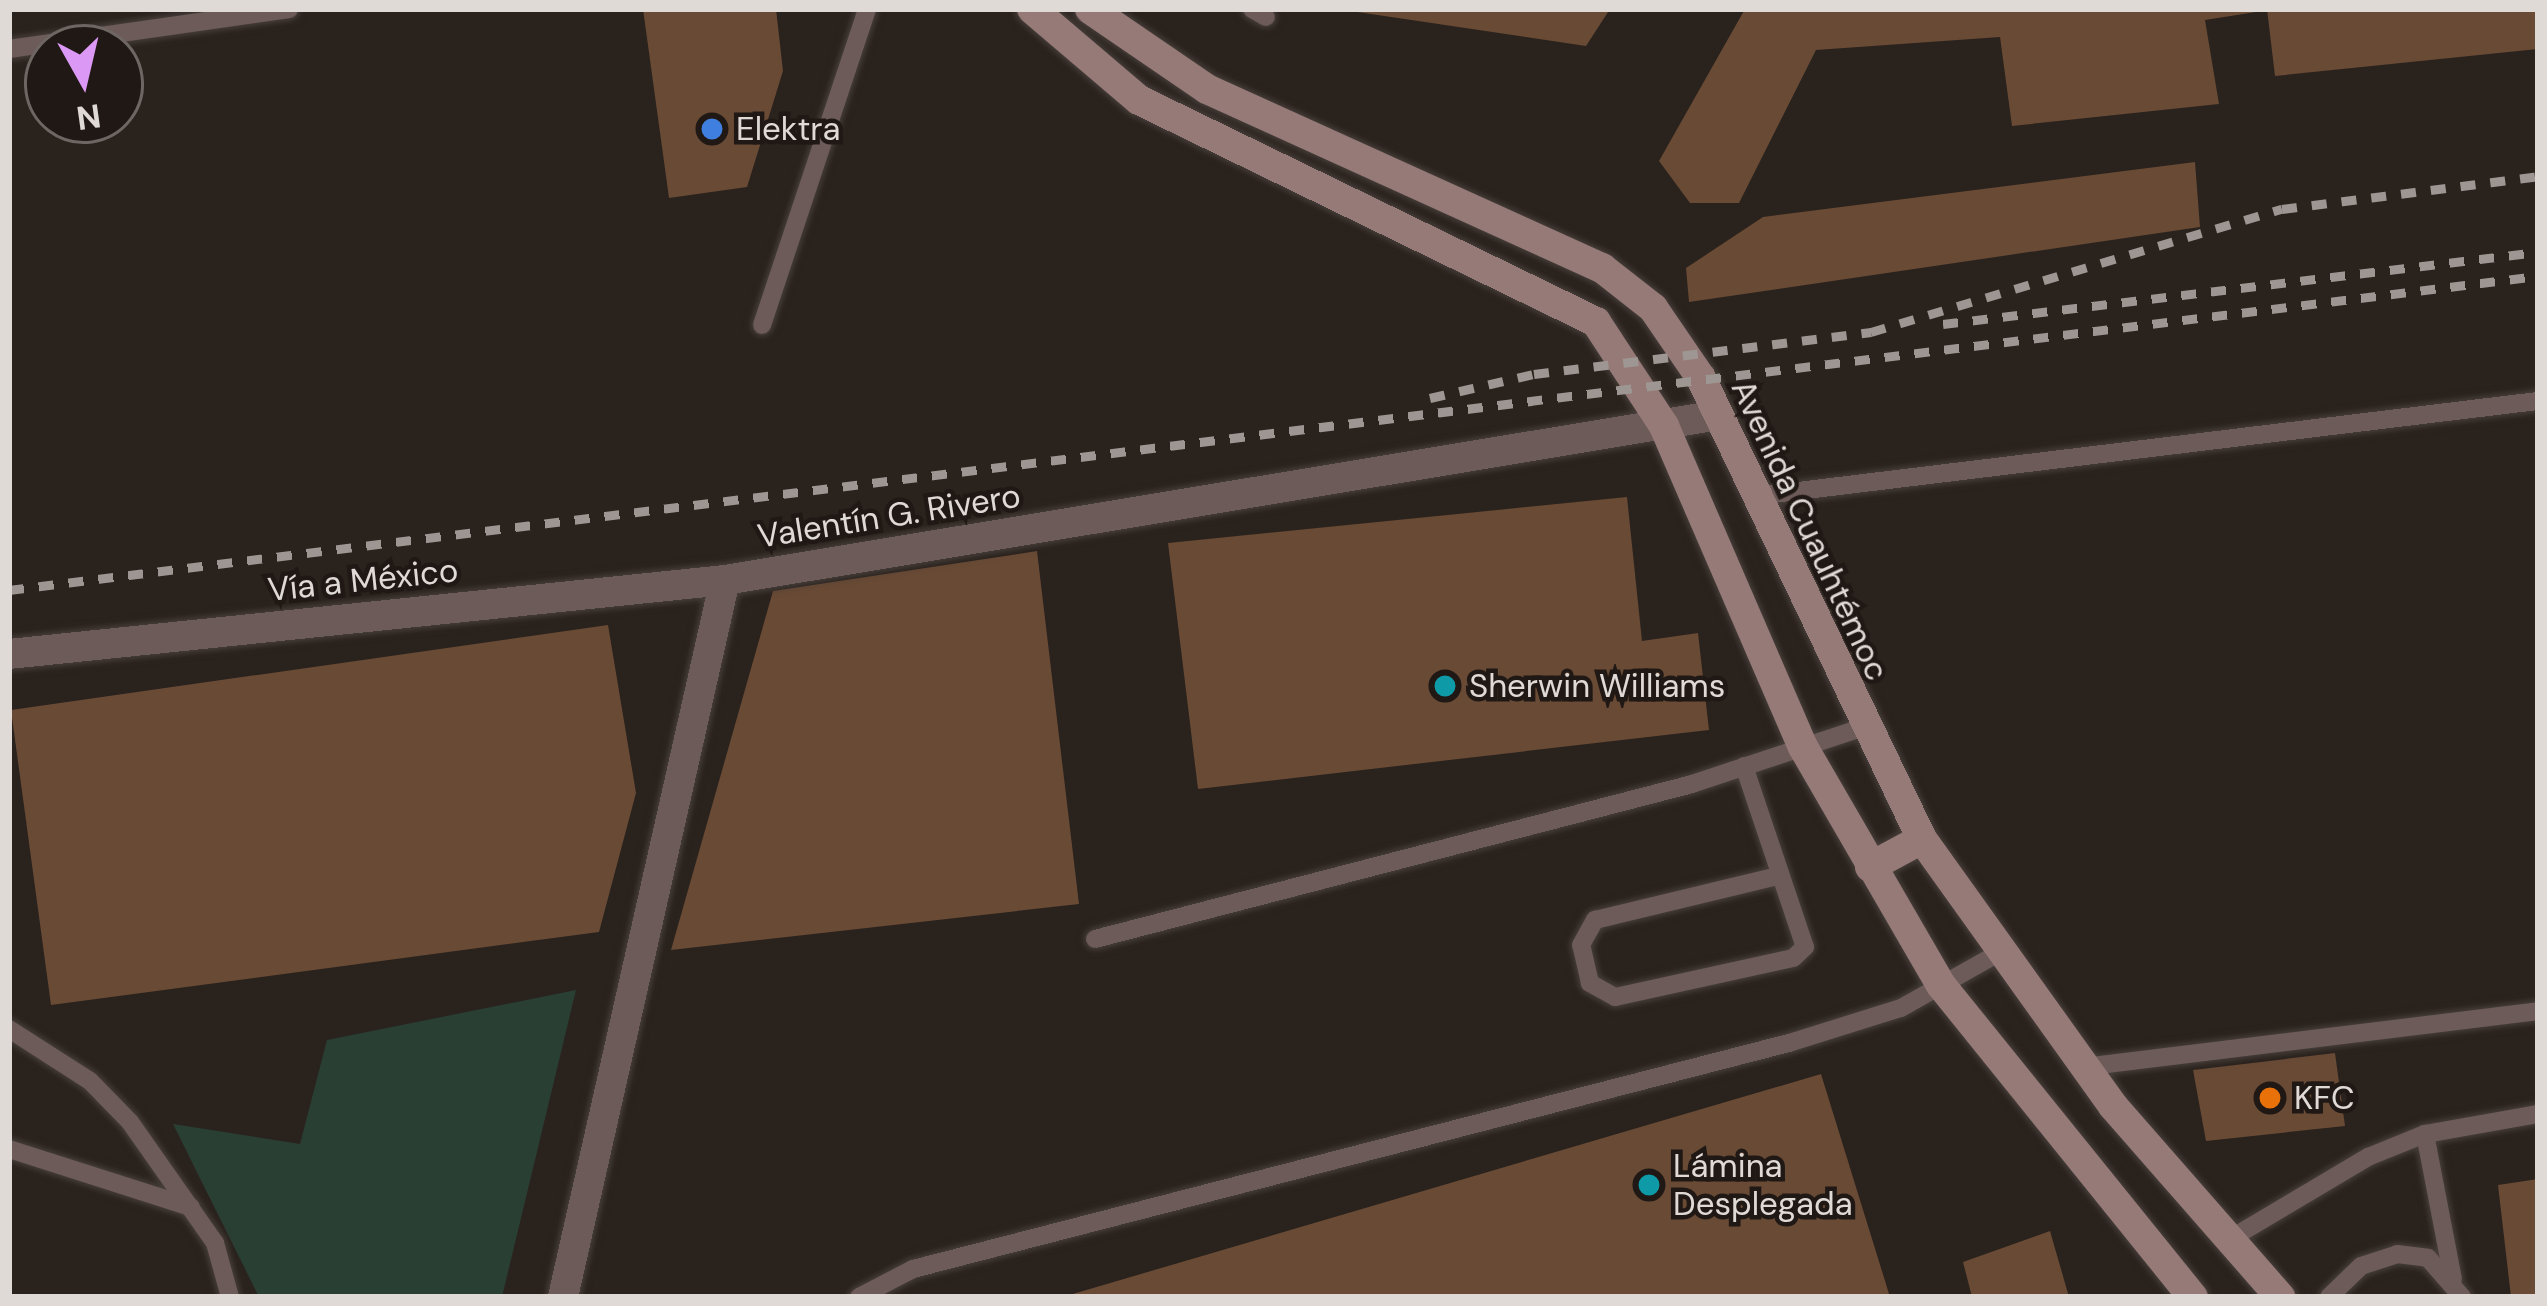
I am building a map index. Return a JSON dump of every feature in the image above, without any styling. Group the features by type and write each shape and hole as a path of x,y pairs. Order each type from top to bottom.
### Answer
{"main road":[{"path":"1033,9 1138,100 1595,322 1664,426 1803,747 1941,985 2193,1297"},
{"name":"Avenida Cuauhtémoc","path":"1090,9 1207,88 1602,268 1653,308 1718,415 1862,728 1922,839 1997,954 2083,1066 2280,1297"},
{"path":"1870,867 1922,839"},
{"path":"2230,1239 2253,1297"}],"street":[{"name":"Valentín G. Rivero","path":"563,1297 725,580 1718,415"},
{"name":"Vía a México","path":"9,654 725,580"}],"lane":[{"path":"9,50 289,9"},
{"path":"761,325 866,9"},
{"path":"1757,496 2538,401"},
{"path":"1095,938 1744,766 1862,728"},
{"path":"1744,766 1778,876 1804,932 1793,958 1616,998 1590,983 1581,945 1595,920 1778,876"},
{"path":"860,1297 913,1269 1789,1043 1901,1008 1997,954"},
{"path":"2083,1066 2538,1011"},
{"path":"9,1029 90,1081 215,1244 230,1297"},
{"path":"2230,1239 2425,1134 2538,1114"},
{"path":"2425,1134 2457,1288"},
{"path":"9,1149 191,1207"},
{"path":"2329,1297 2362,1266 2397,1253 2428,1258 2457,1288"}],"green space":[{"path":"576,990 502,1297 259,1297 173,1124 300,1144 327,1040"}],"building":[{"name":"Elektra","path":"643,9 776,9 783,71 747,187 669,198"},
{"path":"1337,9 1610,9 1586,46"},
{"path":"1745,9 2256,12 2205,20 2219,104 2012,126 2000,37 1816,50 1739,203 1690,203 1659,161"},
{"path":"2267,9 2538,9 2538,49 2275,76"},
{"path":"2195,162 2200,227 1689,302 1686,268 1763,217"},
{"name":"Sherwin Williams","path":"1627,497 1642,641 1698,633 1709,730 1198,789 1168,543"},
{"path":"1037,551 1079,904 671,950 773,591"},
{"path":"608,625 636,793 599,932 51,1005 11,710"},
{"name":"KFC","path":"2335,1053 2345,1126 2206,1141 2193,1070"},
{"name":"Lámina Desplegada","path":"1821,1074 1890,1297 1066,1297 1066,1296"},
{"path":"2538,1179 2538,1297 2511,1297 2498,1185"},
{"path":"2050,1231 2069,1297 1972,1297 1963,1262"}],"railway":[{"path":"1430,398 1534,374 1871,332 2282,209 2538,176"},
{"path":"1943,324 2538,252"},
{"path":"9,590 2538,276"}],"place":[{"name":"Elektra","path":"712,129"},
{"name":"Sherwin Williams","path":"1445,686"},
{"name":"KFC","path":"2270,1098"},
{"name":"Lámina Desplegada","path":"1649,1185"}]}
